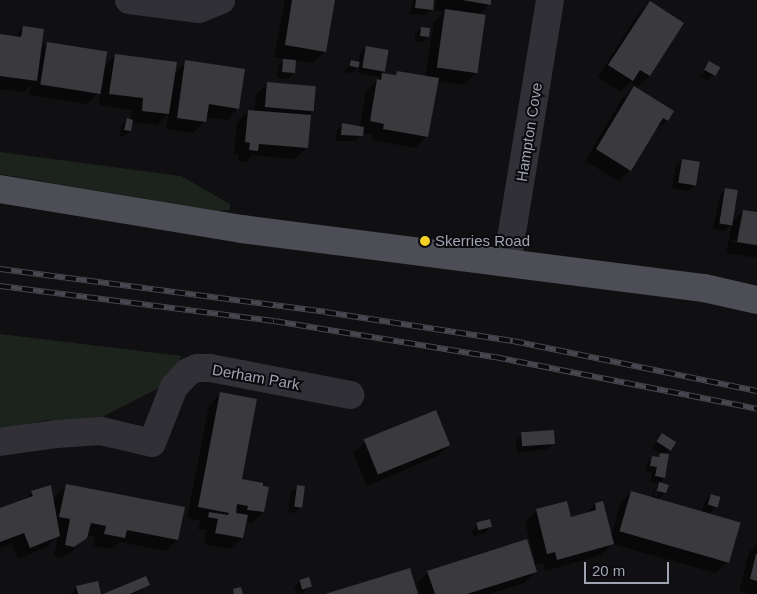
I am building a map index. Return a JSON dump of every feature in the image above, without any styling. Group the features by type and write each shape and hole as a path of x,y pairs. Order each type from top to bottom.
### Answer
{"main road":[{"path":"0,189 242,229 704,288 757,300"}],"street":[{"path":"129,0 199,9 221,0"},
{"name":"Hampton Cove","path":"507,263 550,0"},
{"name":"Derham Park","path":"0,442 57,434 101,431 152,443 174,387 188,372 197,368 210,368 350,395"}],"shaded area":[{"path":"0,152 181,176 230,204 230,210 218,211 0,174"},
{"path":"0,334 182,356 161,387 94,421 48,420 0,430"}],"building":[{"path":"292,0 335,0 326,52 285,45"},
{"path":"416,0 434,0 433,10 415,8"},
{"path":"462,0 491,0 491,5"},
{"path":"650,1 684,23 650,76 640,70 633,81 608,65"},
{"path":"445,9 486,15 477,73 437,67"},
{"path":"23,26 44,29 37,81 0,76 0,34 21,37"},
{"path":"421,27 430,28 429,37 420,36"},
{"path":"47,42 107,52 101,94 40,84"},
{"path":"366,46 389,50 385,72 362,68"},
{"path":"115,54 177,62 169,114 142,111 143,98 109,94"},
{"path":"283,59 296,60 295,73 282,72"},
{"path":"185,60 245,69 239,109 209,104 206,122 177,118"},
{"path":"351,60 360,62 358,68 350,66"},
{"path":"709,61 720,67 716,76 704,70"},
{"path":"397,71 439,78 428,137 383,129 384,124 370,121 377,79 381,80 382,73 396,75"},
{"path":"267,82 316,86 314,111 265,107"},
{"path":"634,86 674,111 668,121 663,118 631,171 596,149"},
{"path":"248,110 311,115 308,148 259,144 258,151 249,150 250,143 245,142"},
{"path":"127,118 133,120 131,131 124,130"},
{"path":"342,123 364,127 363,136 341,135"},
{"path":"682,159 700,162 696,186 678,183"},
{"path":"725,188 738,190 732,226 719,224"},
{"path":"743,210 757,212 757,245 737,242"},
{"path":"220,392 257,399 242,479 263,483 263,486 269,487 264,512 247,510 248,506 237,504 236,513 248,515 243,538 215,533 218,519 208,517 209,512 228,515 229,513 198,507"},
{"path":"436,410 450,445 378,474 364,439"},
{"path":"554,430 555,444 522,446 521,432"},
{"path":"662,433 676,442 671,451 657,441"},
{"path":"660,453 669,454 665,478 655,476 657,467 650,466 652,456 659,457"},
{"path":"659,482 669,485 666,493 657,491"},
{"path":"66,484 185,507 178,540 127,530 125,538 104,534 106,526 91,523 87,538 74,547 65,545 70,519 59,517"},
{"path":"51,485 60,536 30,548 24,533 0,542 0,508 33,496 31,491"},
{"path":"297,485 305,486 302,508 294,507"},
{"path":"631,491 741,522 729,563 619,531"},
{"path":"711,494 721,497 717,507 708,505"},
{"path":"567,501 571,517 596,510 595,503 603,501 614,544 557,560 555,552 547,554 536,509"},
{"path":"490,519 492,527 478,530 476,522"},
{"path":"527,539 537,572 467,594 435,594 427,571"},
{"path":"757,554 757,581 750,579"},
{"path":"410,568 418,594 325,594"},
{"path":"146,576 150,585 130,594 103,594"},
{"path":"309,577 312,587 302,589 299,580"},
{"path":"98,581 101,594 78,594 76,586"},
{"path":"241,587 243,594 234,594 233,589"}],"railway":[{"path":"0,269 325,312 513,341 757,391"},
{"path":"0,286 274,321 495,357 757,409"}],"place":[{"name":"Skerries Road","path":"425,241"}]}
